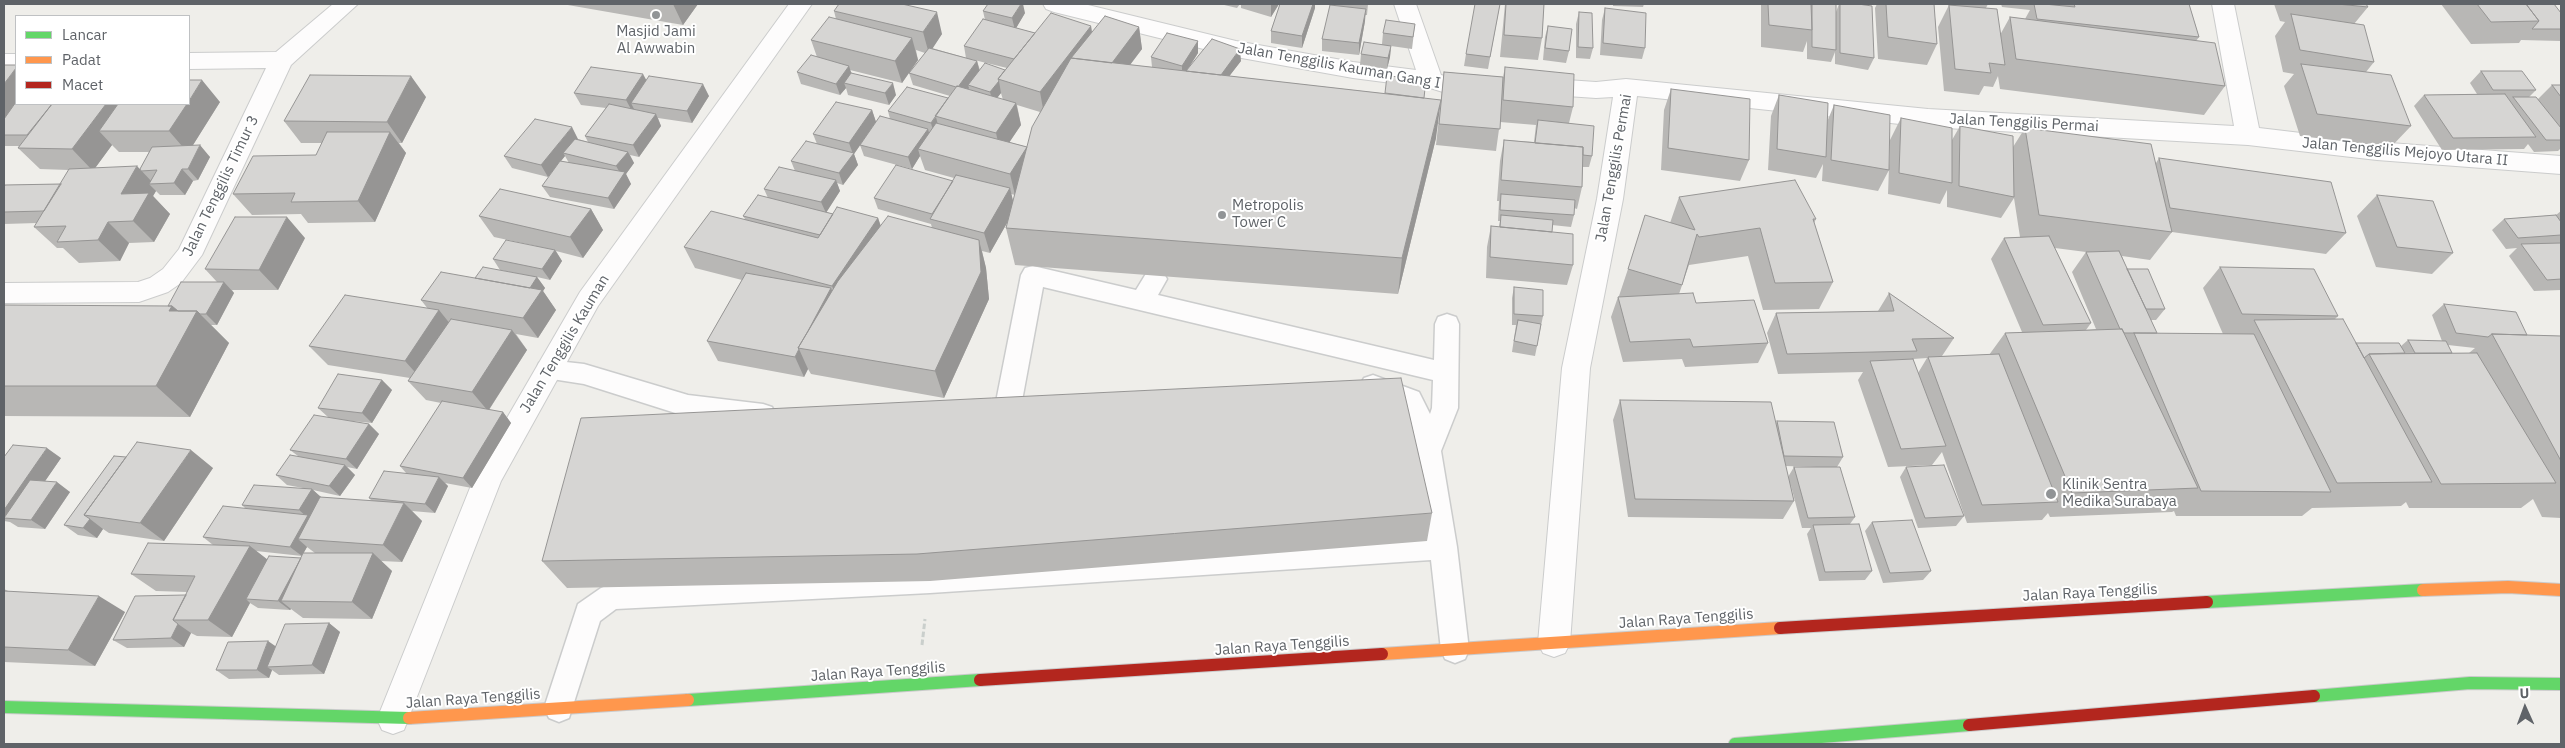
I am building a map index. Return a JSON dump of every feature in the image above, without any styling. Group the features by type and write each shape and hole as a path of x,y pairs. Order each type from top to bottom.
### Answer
{"main road":[{"name":"Jalan Raya Tenggilis","path":"4,707 92,708 392,719 1137,672 1245,663 2003,613 2427,589 2508,587 2561,590"},
{"path":"1735,744 2470,683 2561,684"}],"street":[{"path":"190,61 282,60 347,4"},
{"name":"Jalan Tenggilis Kauman","path":"392,719 488,477 548,370 589,299 801,4"},
{"name":"Jalan Tenggilis Kauman Gang I","path":"1054,4 1236,49 1353,70 1432,80 1473,92 1507,84 1596,90 1626,87"},
{"path":"1405,4 1432,80"},
{"path":"2223,4 2248,136"},
{"name":"Jalan Tenggilis Timur 3","path":"4,293 139,292 159,285 172,276 189,255 282,60"},
{"name":"Jalan Tenggilis Permai","path":"1554,643 1576,368 1610,198 1626,87 1928,118 2248,136"},
{"name":"Jalan Tenggilis Mejoyo Utara II","path":"2248,136 2377,151 2561,165"}],"lane":[{"path":"1006,417 1033,275 1446,373"},
{"path":"1142,301 1155,279"},
{"path":"1428,451 1445,408 1447,324"},
{"path":"548,370 584,374 688,406 786,418"},
{"path":"1349,385 1377,385 1410,399 1421,423 1428,451 1443,547 1455,650"},
{"path":"980,420 1034,415"},
{"path":"560,708 588,613 611,597 930,581 1443,547"}],"path":[{"path":"917,685 930,581"}],"building":[{"path":"839,4 902,4 937,12 923,32 834,11"},
{"path":"988,4 1021,4 1012,18 983,11"},
{"path":"1280,4 1313,4 1302,36 1271,31"},
{"path":"1475,4 1500,4 1490,57 1466,54"},
{"path":"1506,4 1544,4 1542,38 1504,35"},
{"path":"1768,4 1811,4 1812,30 1769,25"},
{"path":"1812,4 1836,4 1836,50 1812,47"},
{"path":"1840,4 1872,6 1874,58 1840,53"},
{"path":"1886,4 1934,4 1937,44 1888,37"},
{"path":"2034,4 2075,7 2074,4 2189,4 2199,37 2037,19"},
{"path":"2337,4 2366,4 2368,7"},
{"path":"2477,4 2526,4 2539,21 2491,22"},
{"path":"2526,4 2554,4 2561,13 2561,29 2532,29 2539,21"},
{"path":"1330,5 1366,9 1359,43 1322,39"},
{"path":"1949,5 1997,9 2005,65 1989,63 1991,73 1955,69"},
{"path":"1605,8 1646,13 1645,48 1603,43"},
{"path":"1579,12 1592,13 1593,48 1578,47"},
{"path":"1051,13 1091,26 1040,92 998,79"},
{"path":"2291,14 2364,25 2374,62 2300,50"},
{"path":"1105,16 1139,27 1112,63 1071,58"},
{"path":"829,17 912,38 895,61 811,40"},
{"path":"2010,17 2215,43 2225,86 2016,59"},
{"path":"983,19 1035,33 1014,59 964,46"},
{"path":"1386,20 1415,24 1413,37 1383,33"},
{"path":"1548,26 1572,29 1569,51 1545,48"},
{"path":"1167,33 1198,41 1182,66 1151,57"},
{"path":"1212,39 1240,49 1221,75 1186,71"},
{"path":"1364,42 1391,46 1388,58 1361,54"},
{"path":"929,48 977,61 958,87 909,73"},
{"path":"811,55 849,66 836,84 797,72"},
{"name":"Metropolis Tower C","path":"1071,58 1441,100 1402,258 1006,228 1032,127"},
{"path":"985,63 1005,70 990,92 968,85"},
{"path":"2301,64 2391,75 2411,126 2317,114"},
{"path":"4,65 15,65 15,69 4,84"},
{"path":"591,67 643,74 626,100 574,93"},
{"path":"1505,67 1574,74 1573,107 1503,100"},
{"path":"2481,71 2522,71 2536,90 2493,90"},
{"path":"1444,72 1503,77 1500,129 1439,124"},
{"path":"851,73 893,83 885,93 844,83"},
{"path":"310,75 411,76 387,122 284,121"},
{"path":"649,76 703,84 687,111 631,103"},
{"path":"1387,76 1426,79 1424,98 1385,93"},
{"path":"190,80 202,80 190,99"},
{"path":"2552,85 2561,85 2561,97"},
{"path":"957,86 1016,103 996,133 935,116"},
{"path":"907,87 948,98 931,123 888,111"},
{"path":"1671,89 1750,99 1749,160 1668,148"},
{"path":"2505,94 2536,137 2453,138 2424,95"},
{"path":"1779,95 1828,103 1826,157 1777,149"},
{"path":"2513,97 2536,97 2561,128 2561,140 2546,140"},
{"path":"836,102 872,110 849,143 813,134"},
{"path":"15,103 15,105 51,105 27,135 4,135 4,119"},
{"path":"609,104 656,114 633,145 585,136"},
{"path":"51,105 105,105 72,149 18,148"},
{"path":"117,105 186,105 169,131 99,131"},
{"path":"1834,105 1890,115 1889,170 1831,160"},
{"path":"880,116 928,129 908,157 860,145"},
{"path":"1901,118 1952,128 1952,183 1899,173"},
{"path":"535,119 572,127 541,165 504,156"},
{"path":"1538,120 1594,126 1592,156 1583,155 1583,147 1535,143"},
{"path":"936,123 1027,147 1010,174 918,149"},
{"path":"1960,126 2013,136 2014,197 1959,186"},
{"path":"2025,128 2151,144 2172,232 2039,215"},
{"path":"327,132 390,132 358,201 291,202 295,193 233,194 253,156 316,155"},
{"path":"575,139 628,152 616,166 563,153"},
{"path":"1504,140 1583,147 1582,187 1501,180"},
{"path":"806,141 854,153 839,173 791,161"},
{"path":"200,145 188,169 182,169 174,183 149,184 157,170 141,171 140,169 152,147"},
{"path":"2159,158 2331,182 2346,233 2170,208"},
{"path":"560,161 625,172 608,198 542,186"},
{"path":"896,165 953,181 932,214 874,198"},
{"path":"137,166 121,194 149,193 133,221 108,222 98,240 57,242 66,226 34,227 69,169"},
{"path":"779,167 836,180 821,202 764,189"},
{"path":"956,175 1010,188 984,233 930,219"},
{"path":"1795,180 1816,219 1813,219 1833,282 1775,283 1760,228 1699,237 1697,234 1682,285 1628,269 1645,215 1695,230 1679,197"},
{"path":"61,184 44,211 4,212 5,185"},
{"path":"500,189 591,209 570,237 479,216"},
{"path":"1501,194 1575,200 1574,215 1500,210"},
{"path":"758,195 833,214 820,235 743,216"},
{"path":"2377,195 2433,201 2453,253 2397,247"},
{"path":"837,207 878,218 832,286 684,247 711,211 818,238"},
{"path":"1501,215 1553,220 1552,232 1500,227"},
{"path":"2556,215 2561,222 2561,235 2518,238 2504,219"},
{"path":"888,216 979,240 981,272 935,371 798,348 838,281"},
{"path":"235,217 287,217 259,270 205,269"},
{"path":"1491,226 1573,234 1573,265 1490,257"},
{"path":"2049,236 2091,323 2043,325 2004,238"},
{"path":"506,240 555,250 542,269 493,259"},
{"path":"2561,243 2561,279 2547,280 2521,244"},
{"path":"2119,251 2157,333 2124,333 2120,329 2086,252"},
{"path":"483,267 537,277 530,288 475,278"},
{"path":"2220,267 2314,269 2338,316 2242,314"},
{"path":"2127,269 2148,269 2165,309 2146,309"},
{"path":"441,272 542,290 523,318 421,300"},
{"path":"746,273 831,288 798,348 795,357 707,341"},
{"path":"181,282 224,282 206,314 200,314 197,311 178,311 172,306 168,306"},
{"path":"1514,287 1543,290 1543,316 1514,314"},
{"path":"1693,293 1696,303 1754,300 1768,343 1693,347 1690,339 1630,342 1618,297"},
{"path":"1889,293 1954,338 1912,339 1917,351 1787,354 1776,313 1894,311"},
{"path":"345,295 439,310 405,361 309,346"},
{"path":"2444,304 2516,312 2527,335 2492,334 2488,337 2456,333"},
{"path":"4,305 172,306 169,311 197,311 156,386 4,386"},
{"path":"451,319 512,330 472,392 408,381"},
{"path":"2343,319 2432,482 2337,483 2254,320"},
{"path":"1518,320 1541,324 1537,346 1514,341"},
{"path":"2122,329 2198,488 2072,493 2005,333"},
{"path":"2134,333 2254,334 2331,492 2201,491"},
{"path":"2492,334 2561,336 2561,461"},
{"path":"2408,340 2446,341 2452,353 2415,353"},
{"path":"2356,343 2399,343 2405,353 2369,354 2364,358"},
{"path":"2477,353 2556,483 2441,484 2369,354"},
{"path":"1999,354 2058,502 1982,505 1928,357"},
{"path":"1913,359 1946,446 1901,449 1870,361"},
{"path":"338,374 382,380 362,413 318,408"},
{"path":"1401,378 1432,513 917,554 542,561 581,418"},
{"path":"1620,400 1771,402 1794,501 1635,499"},
{"path":"442,401 503,412 463,478 400,466"},
{"path":"314,415 369,424 346,459 290,450"},
{"path":"1777,421 1834,422 1843,457 1784,456"},
{"path":"137,442 191,450 140,523 84,515"},
{"path":"13,445 47,448 4,510 4,457"},
{"path":"290,455 345,465 329,486 276,475"},
{"path":"114,456 126,457 84,515 90,519 83,528 64,525"},
{"path":"1944,465 1964,516 1925,518 1906,467"},
{"path":"1794,467 1840,467 1855,517 1808,518"},
{"path":"384,471 439,477 425,504 369,498"},
{"path":"30,480 57,482 31,520 4,518"},
{"path":"254,485 312,489 299,510 242,505"},
{"path":"320,497 404,503 383,545 298,539"},
{"path":"223,506 308,515 290,547 203,537"},
{"path":"1912,520 1931,571 1890,573 1872,522"},
{"path":"1859,524 1872,571 1825,572 1813,525"},
{"path":"148,543 250,546 208,620 173,620 195,576 131,574"},
{"path":"303,553 373,553 352,602 281,601"},
{"path":"269,556 301,558 278,601 246,599"},
{"path":"4,591 99,596 68,650 4,647"},
{"path":"186,595 173,620 178,624 171,638 113,640 135,596"},
{"path":"329,623 312,665 267,667 285,624"},
{"path":"268,641 257,670 216,670 228,642"}],"traffic: fast":[{"path":"2207,602 2423,590"},
{"path":"688,700 980,680"},
{"path":"2314,696 2470,683 2561,684"},
{"path":"4,707 409,718"},
{"path":"1735,744 1969,725"}],"traffic: slow":[{"path":"2423,590 2508,587 2561,590"},
{"path":"1382,654 1780,628"},
{"path":"409,718 688,700"}],"traffic: jam":[{"path":"1780,628 2207,602"},
{"path":"980,680 1382,654"},
{"path":"1969,725 2314,696"}],"place":[{"name":"Masjid Jami Al Awwabin","path":"656,15"},
{"name":"Metropolis Tower C","path":"1222,215"},
{"name":"Klinik Sentra Medika Surabaya","path":"2051,494"}]}
